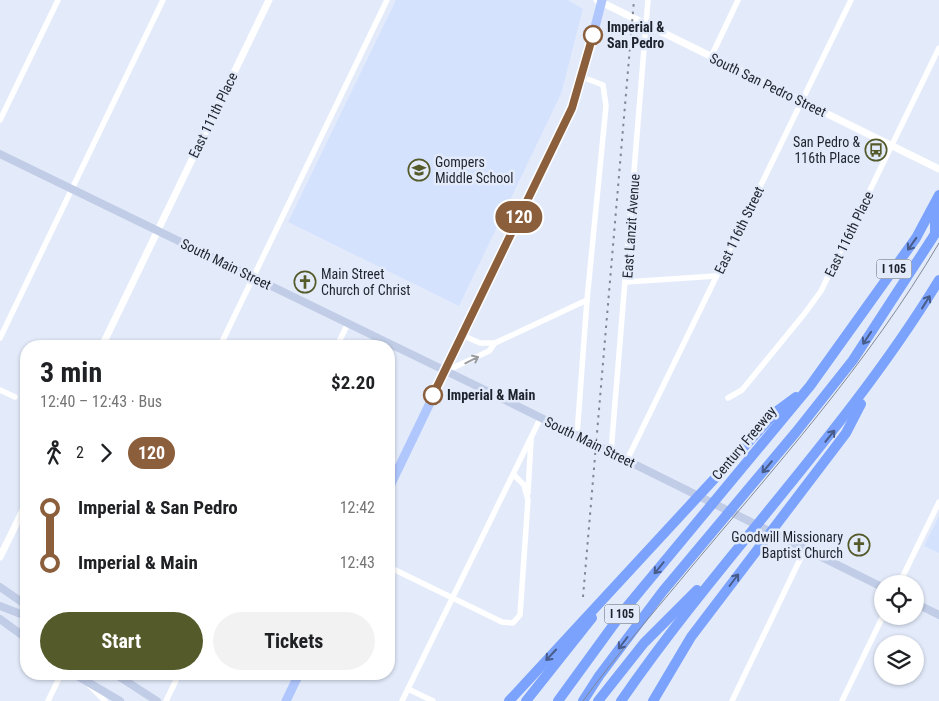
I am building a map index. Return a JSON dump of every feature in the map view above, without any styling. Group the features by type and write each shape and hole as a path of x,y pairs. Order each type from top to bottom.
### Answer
{"highway":[{"path":"583,701 643,616 796,432 853,360 935,234 937,198"},
{"name":"Century Freeway","path":"558,701 599,643 810,386 916,238 937,198"},
{"path":"621,701 734,551 873,381 939,280"},
{"path":"654,701 678,658 718,602 846,434 873,381"},
{"path":"510,700 777,411 810,386"},
{"path":"598,701 644,643 734,551"},
{"path":"526,701 584,630 608,594"},
{"path":"661,701 718,602"}],"main road":[{"path":"395,475 568,115 582,77 601,1"},
{"name":"South Main Street","path":"0,154 382,340"},
{"name":"South Main Street","path":"395,346 874,583"},
{"path":"0,587 20,601"},
{"path":"0,606 20,614"},
{"path":"924,608 939,615"},
{"path":"0,619 20,634"},
{"path":"82,680 120,701"},
{"path":"124,680 157,701"},
{"path":"286,701 296,680"}],"street":[{"path":"0,120 58,0"},
{"path":"0,338 163,0"},
{"name":"East 111th Place","path":"105,340 269,0"},
{"path":"223,340 387,0"},
{"name":"East Lanzit Avenue","path":"611,452 648,0"},
{"path":"711,56 738,0"},
{"name":"East 116th Street","path":"627,460 852,0"},
{"name":"South San Pedro Street","path":"601,1 939,169"},
{"name":"East 116th Place","path":"728,398 742,390 821,291 939,48"},
{"path":"577,435 606,94 602,85 582,77"},
{"path":"626,282 716,276"},
{"path":"462,335 480,343 495,343 587,300"},
{"path":"340,340 348,323"},
{"path":"444,371 489,352 495,343"},
{"path":"0,390 15,397"},
{"path":"402,701 541,417"},
{"path":"395,570 502,622 513,624 520,614 531,437"},
{"path":"513,474 524,485 528,500"},
{"path":"903,575 939,502"},
{"path":"0,557 20,516"},
{"path":"732,701 805,549"},
{"path":"842,701 879,625"},
{"path":"48,701 57,680"},
{"path":"166,701 176,680"},
{"path":"85,682 105,701"},
{"path":"408,689 433,701"}],"shaded area":[{"name":"Gompers Middle School","path":"396,0 568,0 583,9 561,94 459,306 288,222"},
{"path":"939,516 939,553 924,546"}],"tram line":[{"path":"583,701 632,638 785,456 851,373 882,331 939,243"}],"railway":[{"path":"583,597 634,0"}],"bus line":[{"name":"120","path":"433,395 572,108 593,35"}],"place":[{"name":"Imperial & San Pedro","path":"593,35"},
{"name":"San Pedro & 116th Place","path":"876,150"},
{"name":"Gompers Middle School","path":"419,170"},
{"name":"Main Street Church of Christ","path":"305,282"},
{"name":"Imperial & Main","path":"433,395"},
{"name":"Goodwill Missionary Baptist Church","path":"859,545"}]}
